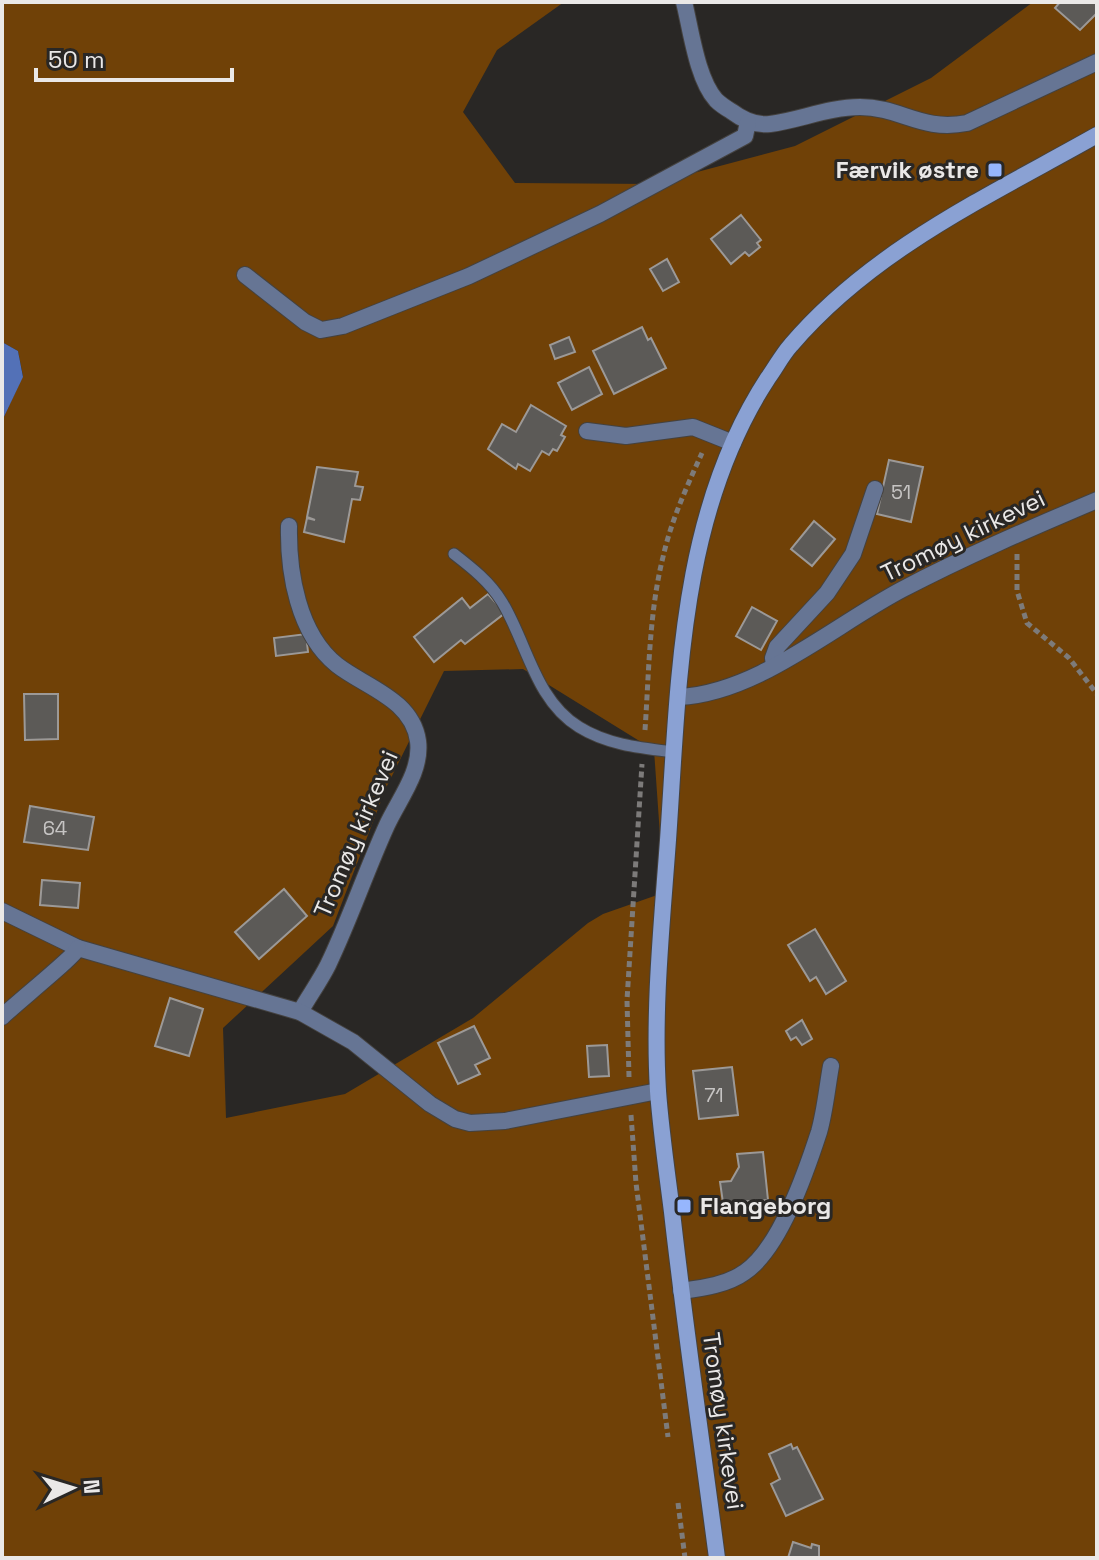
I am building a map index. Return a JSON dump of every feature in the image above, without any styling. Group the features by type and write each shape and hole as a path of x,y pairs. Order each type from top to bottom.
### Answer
{"main road":[{"name":"Tromøy kirkevei","path":"717,1558 658,1091 658,983 679,697 693,570 715,486 751,404 790,346 856,280 913,239 1097,135"}],"street":[{"path":"684,2 705,81 716,100 748,122 768,124 859,107 877,108 932,125 967,123 1097,62"},
{"path":"245,275 305,322 321,330 343,326 469,276 600,214 745,136 748,122"},
{"path":"587,431 626,436 693,427 733,443"},
{"path":"774,665 777,647 827,593 853,554 875,489"},
{"name":"Tromøy kirkevei","path":"679,697 736,684 901,590 1010,537 1097,500"},
{"name":"Tromøy kirkevei","path":"289,526 288,559 298,605 320,647 336,664 398,704 413,724 418,743 415,770 388,822 327,966 300,1012"},
{"path":"2,911 78,948 300,1012 353,1042 430,1104 455,1119 470,1123 505,1121 658,1091"},
{"path":"2,1017 60,965 75,956 78,948"},
{"path":"681,1291 730,1281 748,1270 781,1228 820,1131 831,1066"}],"lane":[{"path":"454,554 490,585 501,599 526,658 566,718 606,740 643,749 674,752"}],"path":[{"path":"668,1437 636,1183 629,1096 627,1000 655,602 663,556 680,501 710,433"},
{"path":"1010,537 1019,560 1017,591 1027,623 1069,658 1097,694"},
{"path":"678,1503 685,1558"}],"shaded area":[{"path":"2,2 564,2 497,50 463,112 515,183 652,184 795,146 931,78 1033,2 1097,2 1097,1558 2,1558 2,421 23,376 18,351 2,342","holes":["523,669 654,750 663,878 660,894 603,914 588,923 473,1018 345,1094 226,1118 223,1028 333,926 386,788 444,671"]}],"water":[{"path":"2,342 18,351 23,377 2,421"}],"building":[{"path":"1060,2 1097,2 1097,13 1080,30 1055,8"},
{"path":"741,215 761,240 757,243 760,247 749,256 745,252 731,264 711,239"},
{"path":"667,259 679,282 663,291 650,269"},
{"path":"642,327 666,368 614,394 593,351"},
{"path":"569,337 575,352 555,359 550,345"},
{"path":"589,367 602,394 572,410 558,383"},
{"path":"531,405 566,426 561,435 565,437 557,451 553,449 549,455 542,451 530,471 518,464 516,469 488,449 502,424 516,432"},
{"path":"889,460 923,467 911,522 877,514"},
{"path":"317,467 358,472 355,486 363,487 360,500 352,499 344,542 304,532 307,518 315,520 307,517"},
{"path":"814,521 835,539 812,566 791,549"},
{"path":"488,594 505,613 465,644 461,640 434,662 414,637 462,598 470,608"},
{"path":"752,607 777,621 761,650 736,636"},
{"path":"306,634 308,652 276,656 274,638"},
{"path":"24,694 58,694 58,739 25,740"},
{"path":"30,806 94,817 88,850 24,842"},
{"path":"42,880 80,883 78,908 40,905"},
{"path":"284,889 307,916 259,959 235,932"},
{"path":"815,929 846,981 826,994 816,977 810,981 788,945"},
{"path":"170,998 203,1009 189,1056 155,1046"},
{"path":"802,1020 812,1039 802,1045 796,1037 791,1040 786,1031"},
{"path":"474,1026 490,1058 475,1065 480,1074 458,1084 438,1043"},
{"path":"607,1045 609,1076 589,1077 587,1046"},
{"path":"732,1067 738,1115 699,1119 693,1071"},
{"path":"763,1152 768,1200 732,1202 733,1209 724,1210 720,1182 731,1181 739,1167 737,1154"},
{"path":"791,1444 793,1449 797,1447 823,1499 786,1516 771,1484 780,1479 769,1454"},
{"path":"793,1542 811,1548 812,1544 819,1546 819,1558 788,1558"}],"place":[{"name":"Færvik østre","path":"995,170"},
{"name":"Flangeborg","path":"684,1206"}]}
